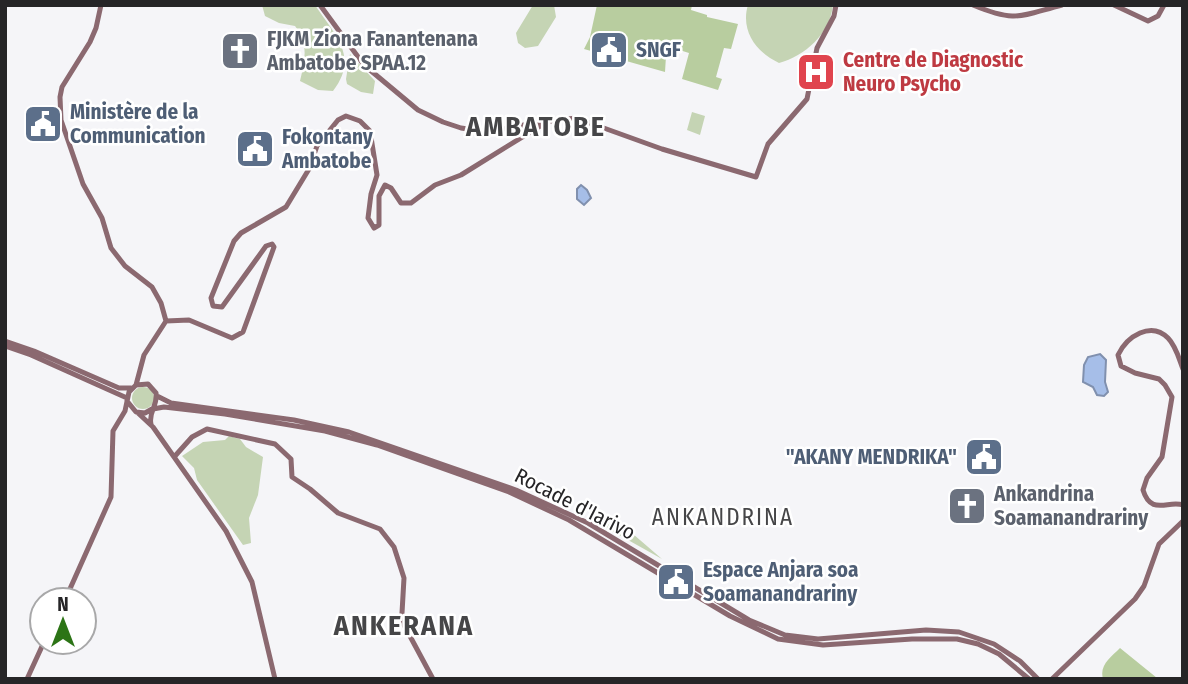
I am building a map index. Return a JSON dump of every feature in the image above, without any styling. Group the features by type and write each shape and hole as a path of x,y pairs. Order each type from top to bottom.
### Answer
{"street":[{"path":"102,5 90,42 62,87 61,120 83,184 102,218 111,248 125,266 152,287 158,296 166,321"},
{"path":"320,5 363,65 418,110 443,122 482,132 497,132 576,118 662,149 756,177 768,144 807,99 817,48 834,16 836,5"},
{"path":"973,5 1003,17 1013,18 1062,5"},
{"path":"1114,5 1148,21 1158,16 1164,5"},
{"path":"166,321 190,320 232,338 243,332 274,247 272,244 266,246 230,297 218,308 213,306 211,298 234,241 241,233 286,207 309,169 317,146 338,120 346,116 354,117 370,131 377,175 368,218 374,228 379,225 379,196 385,186 391,188 401,203 411,203 435,185 461,175 534,127"},
{"path":"71,586 111,497 113,431 123,417 127,400 142,369 144,355 166,321"},
{"path":"1183,369 1173,344 1166,336 1155,331 1136,335 1125,344 1118,355 1121,366 1159,379 1171,394 1173,404 1162,457 1147,478 1143,491 1146,498 1156,505 1183,505"},
{"path":"5,344 34,351 119,388 148,384"},
{"path":"5,344 127,400 152,425 226,531 252,582 275,679"},
{"path":"142,369 157,396 152,409 152,425"},
{"name":"Rocade d'Iarivo","path":"157,396 171,403 294,420 349,432 516,490 588,523 749,620 785,635 818,639 926,631 971,634 1007,651 1038,679"},
{"name":"Rocade d'Iarivo","path":"152,409 164,407 225,414 325,431 388,449 509,492 569,520 730,616 778,639 823,645 957,639 978,644 999,654 1029,679"},
{"path":"123,417 152,409"},
{"path":"168,446 187,442 207,429 275,444 291,459 292,477 338,513 380,528 394,547 404,578 404,625 433,679"},
{"path":"176,456 187,442"},
{"path":"1052,679 1135,599 1144,586 1159,544 1183,521"},
{"path":"27,679 38,656"}],"green space":[{"path":"262,5 315,5 336,36 344,56 341,78 333,91 318,90 300,81 305,52 299,33 295,26 279,23 265,16"},
{"path":"533,5 554,5 556,17 538,46 525,48 518,43 516,33"},
{"path":"597,5 692,5 691,10 707,17 738,24 731,49 724,48 716,77 722,79 718,90 682,79 689,53 673,48 664,51 665,72 584,49 590,37"},
{"path":"748,5 833,5 827,25 815,42 798,55 779,63 771,59 752,40 746,24"},
{"path":"350,54 375,81 373,94 361,92 347,84"},
{"path":"692,112 705,116 700,135 687,130"},
{"path":"143,387 151,390 154,398 151,406 143,409 135,406 132,398 135,390"},
{"path":"229,436 240,439 246,447 263,457 258,495 249,518 251,543 243,545 197,480 194,468 182,456 203,442 225,440"},
{"path":"612,523 633,534 662,559 603,526"},
{"path":"1120,648 1158,679 1103,679 1104,665"}],"water":[{"path":"581,185 591,198 584,205 577,199 577,189"},
{"path":"1100,354 1106,360 1105,382 1108,392 1104,396 1097,395 1093,387 1083,382 1084,365 1088,357"}],"place":[{"name":"SNGF","path":"609,50"},
{"name":"FJKM Ziona Fanantenana Ambatobe SPAA.12","path":"240,51"},
{"name":"Centre de Diagnostic Neuro Psycho","path":"816,72"},
{"name":"Ministère de la Communication","path":"43,124"},
{"name":"Fokontany Ambatobe","path":"255,149"},
{"name":"\"AKANY MENDRIKA\"","path":"984,457"},
{"name":"Ankandrina Soamanandrariny","path":"967,506"},
{"name":"Espace Anjara soa Soamanandrariny","path":"676,582"}],"district":[{"name":"AMBATOBE","path":"536,126"},
{"name":"ANKANDRINA","path":"723,517"},
{"name":"ANKERANA","path":"404,625"}]}
